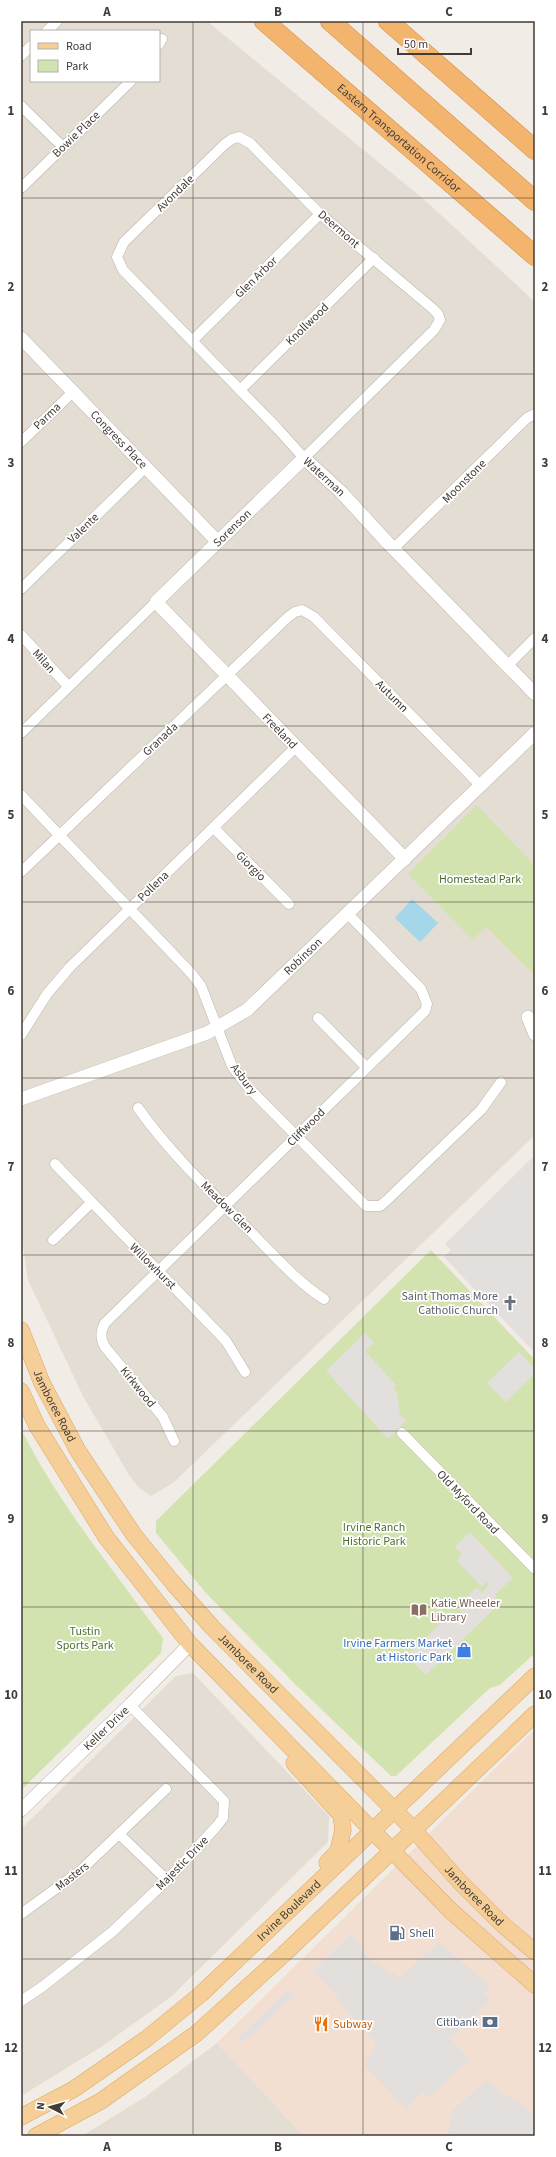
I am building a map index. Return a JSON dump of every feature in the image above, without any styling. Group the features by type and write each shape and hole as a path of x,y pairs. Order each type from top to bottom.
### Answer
{"highway":[{"name":"Eastern Transportation Corridor","path":"264,21 535,256"},
{"path":"330,21 535,201"},
{"path":"388,21 535,150"}],"main road":[{"name":"Jamboree Road","path":"21,1330 42,1384 58,1415 86,1464 134,1535 212,1627 414,1830 459,1881 502,1924 535,1952"},
{"name":"Jamboree Road","path":"21,1391 37,1426 106,1537 190,1644 451,1911 535,1985"},
{"name":"Irvine Boulevard","path":"21,2117 74,2089 146,2039 201,1994 535,1676"},
{"path":"255,1709 266,1733 341,1815 343,1830 338,1851 303,1887 260,1938"},
{"path":"36,2136 100,2101 197,2033 283,1955 535,1714"}],"street":[{"path":"48,30 57,21"},
{"path":"21,56 30,47"},
{"name":"Bowie Place","path":"21,188 130,82"},
{"path":"21,106 62,147"},
{"name":"Deermont","path":"240,137 250,143 320,214 432,308 438,314 440,320"},
{"name":"Avondale","path":"117,257 119,249 129,238 226,144 232,139 240,137"},
{"name":"Glen Arbor","path":"192,341 320,214"},
{"name":"Waterman","path":"117,257 123,270 304,458 341,492 393,549 535,694"},
{"name":"Knollwood","path":"240,390 374,258"},
{"name":"Sorenson","path":"21,733 434,330 440,320"},
{"name":"Congress Place","path":"21,338 74,391 217,541"},
{"name":"Parma","path":"21,442 74,391"},
{"name":"Moonstone","path":"393,549 527,418 535,414"},
{"name":"Valente","path":"21,589 146,467"},
{"name":"Freeland","path":"156,602 405,859"},
{"name":"Granada","path":"21,872 288,617 294,612 302,610"},
{"name":"Autumn","path":"302,610 314,617 481,786"},
{"name":"Milan","path":"21,635 68,686"},
{"path":"507,666 535,638"},
{"name":"Robinson","path":"21,1098 207,1033 247,1010 262,998 535,733"},
{"name":"Pollena","path":"21,1035 47,994 70,967 296,747"},
{"name":"Asbury","path":"21,796 60,834 192,974 200,986 218,1027 232,1066 246,1086 366,1206 380,1206 481,1110 501,1082"},
{"name":"Giorgio","path":"214,828 289,904"},
{"name":"Cliffwood","path":"101,1336 105,1323 224,1205 420,1016 427,1004 421,989 348,915"},
{"path":"528,1017 535,1034"},
{"path":"318,1018 366,1067"},
{"name":"Meadow Glen","path":"138,1108 158,1136 224,1205 307,1288 324,1299"},
{"name":"Willowhurst","path":"55,1164 91,1203 226,1341 245,1372"},
{"path":"53,1240 91,1203"},
{"name":"Kirkwood","path":"101,1336 105,1347 163,1417 174,1440"},
{"name":"Old Myford Road","path":"402,1434 535,1569"},
{"name":"Keller Drive","path":"21,1810 130,1705 190,1644"},
{"name":"Majestic Drive","path":"21,2001 42,1987 112,1932 167,1880 223,1818 224,1802 130,1705"},
{"name":"Masters","path":"21,1914 80,1871 166,1789"},
{"path":"119,1834 167,1880"}],"shaded area":[{"path":"21,21 207,21 428,203 535,302 535,1135 173,1483 151,1496 139,1488 129,1475 83,1396 28,1280 21,1231"},
{"name":"Saint Thomas More Catholic Church","path":"535,1155 535,1353 444,1257 451,1250 445,1244"},
{"path":"365,1333 374,1343 365,1351 396,1385 394,1387 397,1392 400,1415 407,1420 388,1439 326,1371"},
{"path":"519,1352 535,1369 535,1373 506,1402 487,1383"},
{"path":"470,1532 513,1578 496,1594 496,1597 501,1602 426,1675 406,1656 452,1613 457,1618 462,1613 457,1607 477,1587 482,1593 489,1584 487,1582 482,1587 457,1561 461,1554 455,1547"},
{"path":"193,1673 329,1816 328,1842 172,1996 101,2047 21,2096 21,1829 176,1676"},
{"path":"535,1729 535,2136 304,2136 217,2043"},
{"path":"351,1934 357,1939 362,1951 374,1963 385,1969 390,1975 393,1972 399,1979 439,1942 490,1987 484,1994 490,2000 450,2038 469,2059 429,2098 423,2092 406,2109 364,2064 369,2059 376,2042 344,2008 335,1993 313,1971"},
{"path":"287,1991 296,1994 244,2042 237,2039"},
{"path":"217,2043 304,2136 82,2136 145,2097"},
{"path":"486,2080 503,2095 512,2097 512,2100 520,2102 529,2112 535,2113 535,2136 446,2136 453,2110"}],"green space":[{"name":"Homestead Park","path":"477,805 535,866 535,976 486,927 473,940 408,874"},
{"name":"Irvine Ranch Historic Park","path":"431,1250 535,1360 535,1653 500,1685 490,1688 396,1776 391,1776 295,1684 206,1593 156,1533 156,1521"},
{"name":"Tustin Sports Park","path":"21,1429 54,1488 92,1543 163,1638 161,1653 21,1790"}],"water":[{"path":"412,899 438,923 420,942 395,918"}],"place":[{"name":"Saint Thomas More Catholic Church","path":"510,1303"},
{"name":"Katie Wheeler Library","path":"419,1610"},
{"name":"Irvine Farmers Market at Historic Park","path":"464,1650"},
{"name":"Shell","path":"397,1933"},
{"name":"Citibank","path":"490,2022"},
{"name":"Subway","path":"321,2024"}]}
